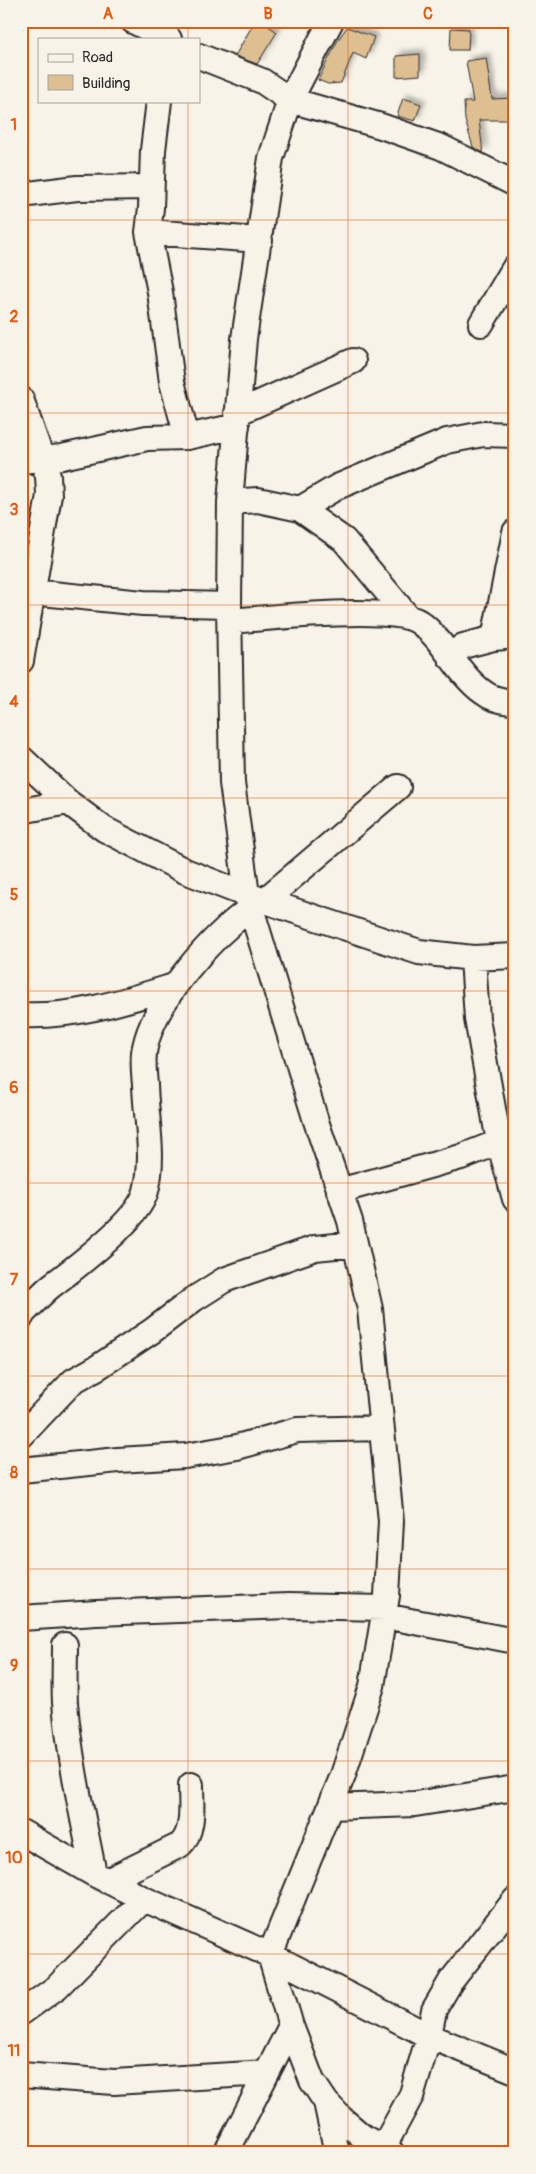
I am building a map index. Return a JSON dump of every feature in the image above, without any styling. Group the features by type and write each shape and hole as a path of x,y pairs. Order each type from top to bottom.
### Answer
{"street":[{"path":"123,21 132,38"},
{"path":"133,21 167,38"},
{"path":"331,21 290,100 271,158 244,339 230,502 232,783 255,901 339,1191 350,1221 370,1309 391,1521 384,1612 372,1686 343,1775 270,1955 291,2026 312,2081 326,2102 342,2119 363,2136 388,2150 412,2094 429,2036 434,2010 451,1981 515,1900"},
{"path":"200,56 262,81 290,100 345,115 441,146 515,184"},
{"path":"159,102 153,150 148,232 160,292 172,382 187,436"},
{"path":"21,196 77,188 151,188"},
{"path":"148,232 260,240"},
{"path":"481,324 515,266"},
{"path":"31,460 99,450 147,438 187,436 237,419 353,361"},
{"path":"21,399 31,460 48,476 49,495 27,592 21,661"},
{"path":"300,509 337,487 447,441 483,434 515,434 515,443"},
{"path":"230,502 258,500 300,509 344,540 407,616"},
{"path":"450,657 462,646 504,637 515,532"},
{"path":"27,592 230,613 352,613 407,616 419,622 430,633 475,686 490,697 515,703"},
{"path":"21,758 68,802 104,829 185,871 255,901 419,952 473,958 515,956"},
{"path":"21,1317 49,1288 78,1265 136,1212 146,1192 149,1129 145,1087 145,1048 156,1018 174,986 255,901 398,787"},
{"path":"21,811 68,802"},
{"path":"473,958 477,1019 507,1141 515,1199"},
{"path":"21,1015 40,1016 111,1005 174,986"},
{"path":"339,1191 461,1157 507,1141"},
{"path":"21,1436 73,1381 98,1367 152,1331 194,1298 224,1280 316,1248 355,1244"},
{"path":"21,1470 118,1460 185,1456 237,1447 297,1430 381,1428"},
{"path":"21,1618 278,1606 384,1612 515,1641"},
{"path":"65,1646 65,1702 74,1778 101,1877"},
{"path":"101,1877 180,1845 185,1840 189,1826 190,1785"},
{"path":"330,1807 415,1804 515,1788"},
{"path":"21,1832 144,1899 270,1955 429,2036 515,2071"},
{"path":"21,2012 57,1986 144,1899"},
{"path":"226,2153 291,2026"},
{"path":"21,2075 114,2082 266,2073"},
{"path":"326,2102 337,2153"}],"building":[{"path":"255,21 261,21 277,32 257,64 235,56"},
{"path":"347,27 374,37 366,59 353,53 341,83 328,84 318,80 338,40"},
{"path":"451,28 469,29 468,50 450,50"},
{"path":"420,54 420,75 396,77 396,56"},
{"path":"486,58 492,99 515,98 515,120 479,120 483,153 473,147 465,120 464,102 473,102 466,61"},
{"path":"403,98 421,104 415,121 397,116"}]}
